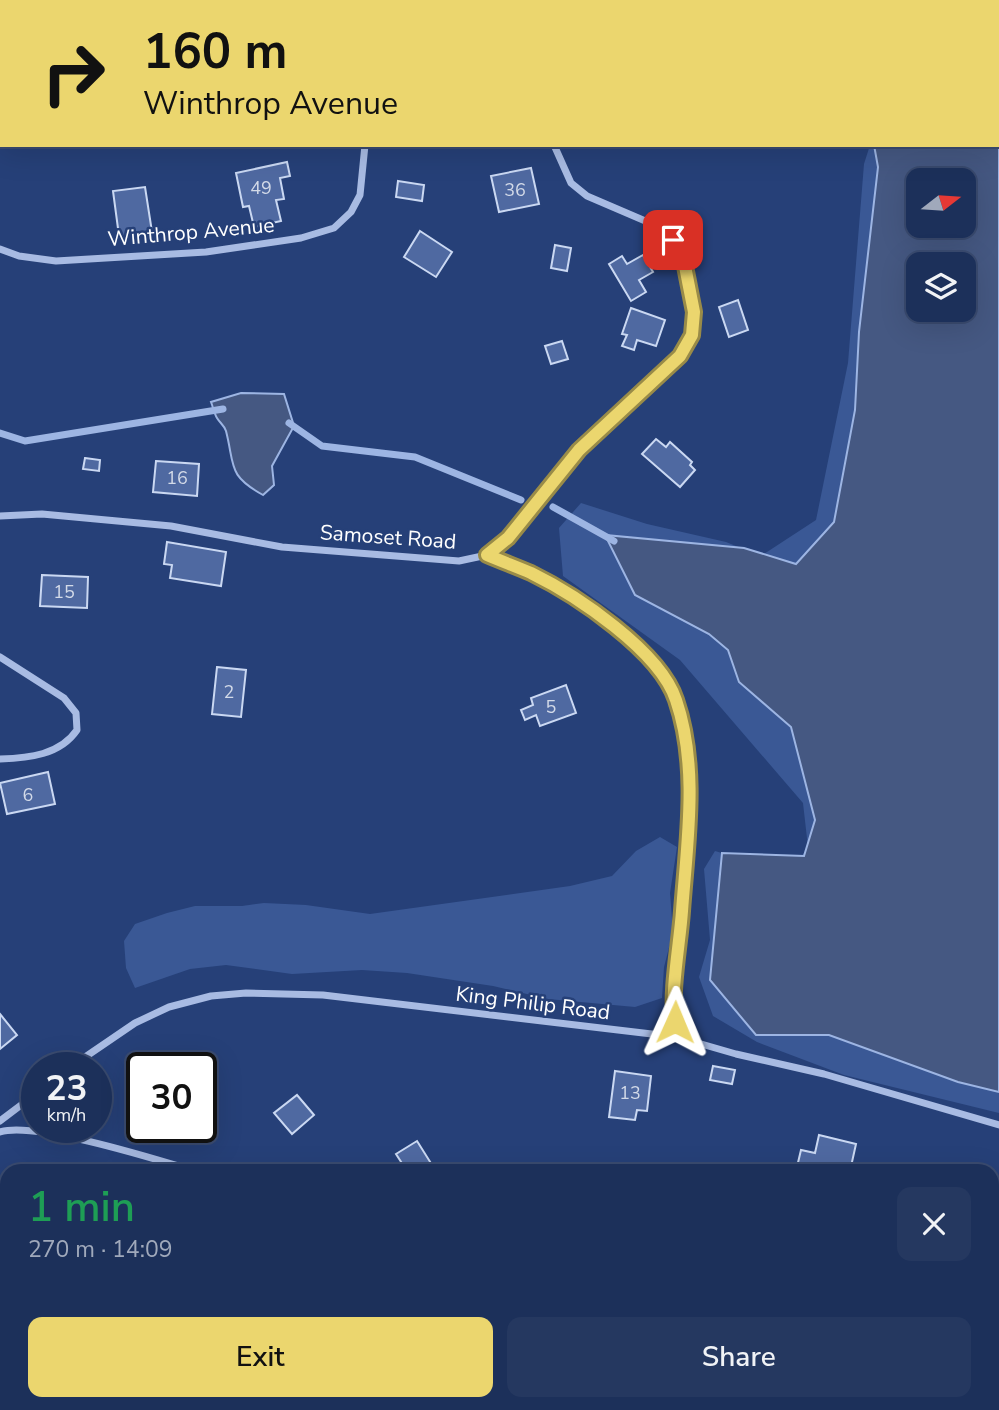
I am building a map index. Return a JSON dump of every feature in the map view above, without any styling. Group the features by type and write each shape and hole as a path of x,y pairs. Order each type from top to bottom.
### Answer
{"street":[{"name":"Winthrop Avenue","path":"0,249 19,256 56,261 206,252 302,238 334,228 351,212 360,195 365,147"},
{"path":"487,555 508,538 579,450 680,356 692,335 694,312 683,256 673,240 657,226 587,196 571,183 555,147"},
{"name":"Samoset Road","path":"0,516 42,514 171,526 282,547 459,561 487,555 531,573 610,623 634,642 662,674 676,698 690,770 680,946 672,1007 677,1037"},
{"path":"0,657 64,698 76,713 77,730 69,743 53,751 30,757 0,759"},
{"name":"King Philip Road","path":"92,1052 135,1023 169,1007 211,996 246,993 323,995 677,1037 824,1074 999,1125"},
{"path":"0,1121 21,1105"},
{"path":"0,1132 8,1129 39,1131 168,1164"}],"shaded area":[{"path":"869,147 999,147 999,484 802,708 999,919 999,1113 844,1075 757,1042 713,1016 699,977 710,940 704,869 715,851 768,867 795,866 808,847 803,803 680,660 563,576 559,528 581,503 647,524 726,542 761,556 816,520 848,363 864,164"},
{"path":"874,147 999,147 999,1092 958,1082 829,1035 756,1035 710,980 722,853 804,856 815,820 791,727 739,682 728,650 709,634 635,595 605,535 744,548 796,564 834,522 855,410 859,332 878,167"},
{"path":"241,393 284,394 294,426 272,466 274,485 263,495 243,481 234,469 226,431 211,402"},
{"path":"660,837 677,847 670,893 673,932 664,967 662,998 635,1007 548,999 493,986 407,973 362,970 292,974 226,965 190,969 135,988 126,968 124,941 135,924 195,906 264,903 306,905 370,914 570,886 612,876 636,851"}],"building":[{"path":"287,162 290,176 280,178 284,199 276,200 281,221 254,227 249,206 243,207 236,173"},
{"path":"531,168 539,204 499,212 491,176"},
{"path":"398,181 424,185 422,201 396,197"},
{"path":"145,187 152,232 119,236 113,191"},
{"path":"420,231 452,252 436,277 404,257"},
{"path":"555,245 571,248 567,271 551,268"},
{"path":"643,255 653,272 639,280 646,292 631,301 609,264 622,256 627,264"},
{"path":"738,300 748,330 729,337 719,307"},
{"path":"631,308 665,320 656,346 637,340 634,350 622,346 627,335 622,334"},
{"path":"562,341 568,359 551,364 545,346"},
{"path":"656,439 666,447 670,442 692,462 690,465 695,470 680,487 642,454"},
{"path":"85,458 100,460 99,471 83,469"},
{"path":"156,461 199,464 197,496 153,492"},
{"path":"167,542 226,552 221,586 170,578 172,565 164,564"},
{"path":"42,575 88,577 87,608 40,606"},
{"path":"217,667 246,670 241,717 212,714"},
{"path":"566,685 576,713 540,726 536,715 525,720 521,710 533,705 531,698"},
{"path":"48,772 55,804 7,814 0,783"},
{"path":"0,1014 17,1035 0,1049"},
{"path":"713,1066 735,1070 732,1084 710,1080"},
{"path":"615,1071 651,1076 647,1111 637,1110 635,1120 609,1117"},
{"path":"297,1095 314,1115 292,1134 274,1113"},
{"path":"819,1135 856,1144 852,1164 798,1164 801,1150 815,1153"},
{"path":"417,1141 431,1164 402,1164 396,1154"}],"waterway":[{"path":"0,433 25,441 223,409"},
{"path":"289,423 322,446 415,457 521,500"},
{"path":"553,507 614,541"}],"route":[{"path":"673,240 683,256 694,312 692,335 680,356 579,450 508,538 487,555 531,573 610,623 634,642 662,674 676,698 690,770 680,946 672,1007 675,1022"}]}
